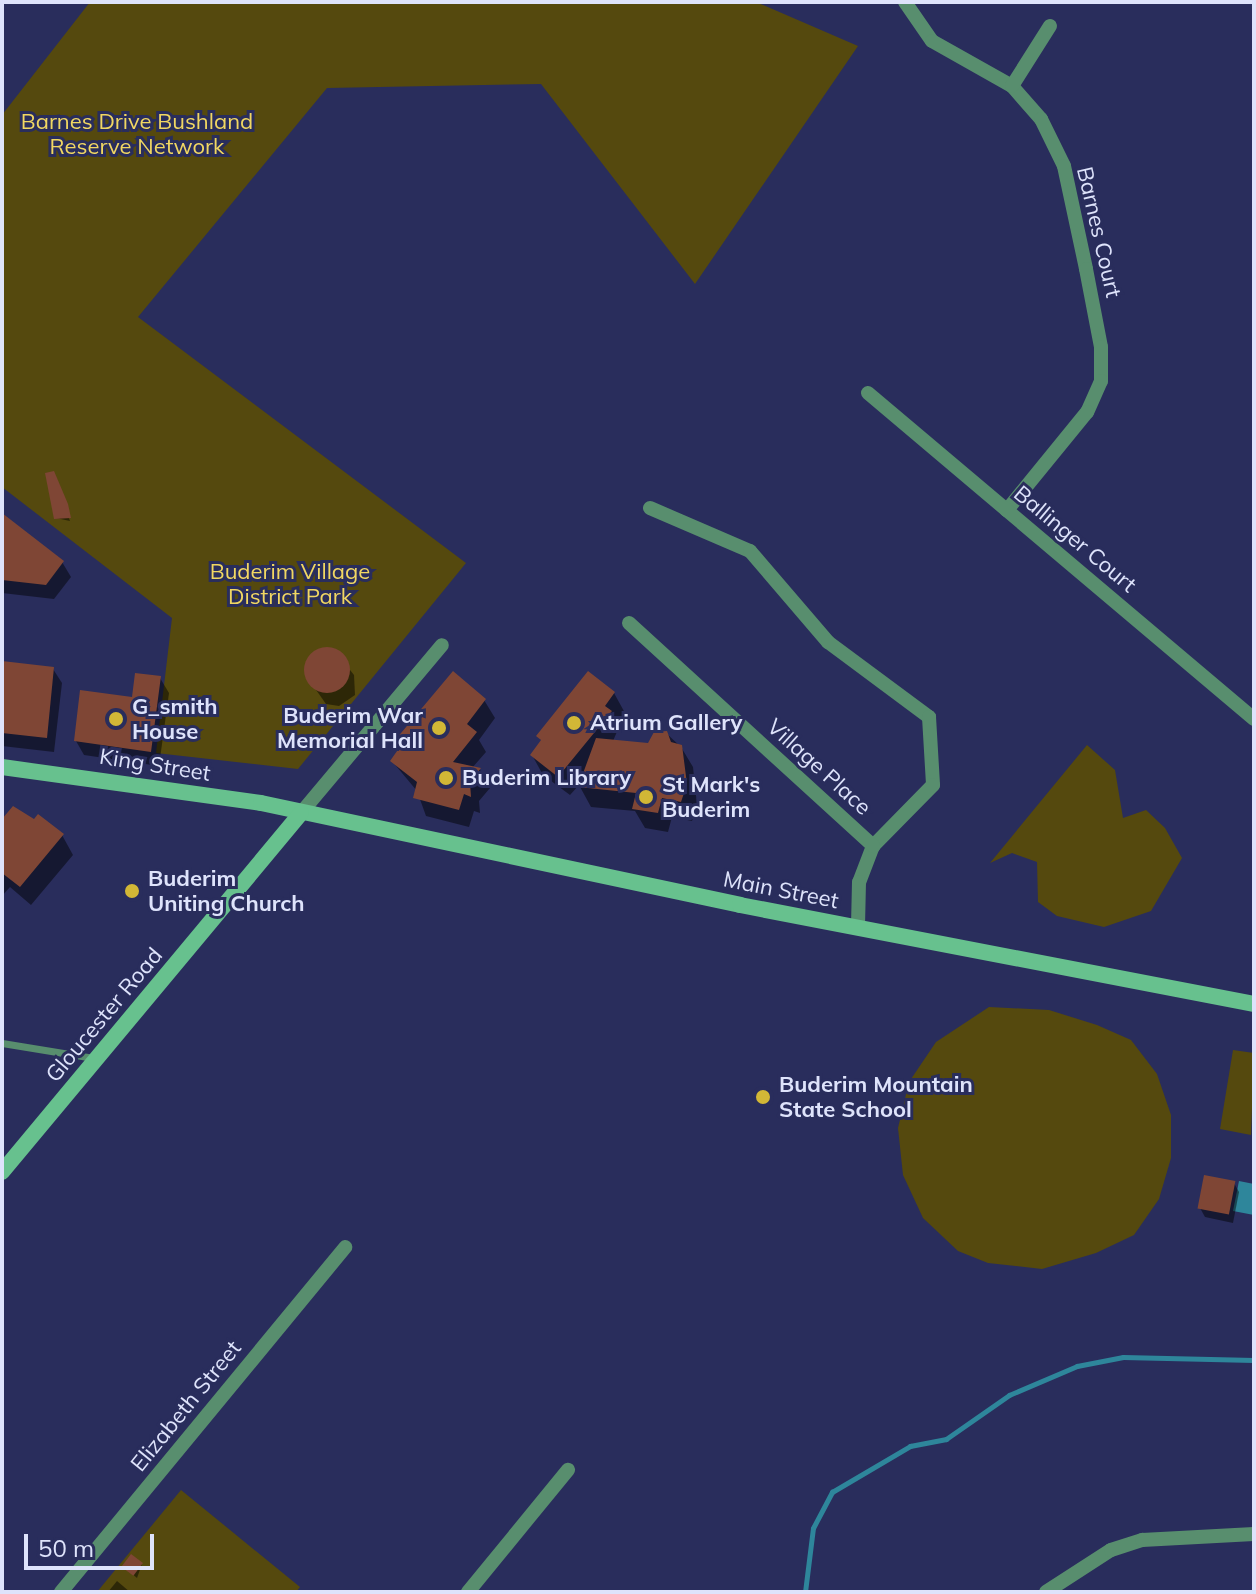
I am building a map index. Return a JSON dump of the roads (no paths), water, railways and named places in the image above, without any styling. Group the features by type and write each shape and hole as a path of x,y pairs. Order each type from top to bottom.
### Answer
{"main road":[{"name":"King Street","path":"2,767 301,813"},
{"name":"Main Street","path":"301,813 1254,1004"},
{"name":"Gloucester Road","path":"2,1172 301,813"}],"street":[{"name":"Barnes Court","path":"905,2 932,41 1012,86 1041,119 1064,166 1101,347 1101,381 1087,412 1007,510"},
{"path":"1012,86 1050,26"},
{"name":"Ballinger Court","path":"868,393 1254,719"},
{"path":"650,508 750,551 828,642 929,717 933,785 873,846 859,882 858,927"},
{"name":"Village Place","path":"629,623 873,846"},
{"path":"301,813 442,645"},
{"name":"Elizabeth Street","path":"61,1592 345,1247"},
{"path":"468,1592 568,1470"},
{"path":"1046,1592 1111,1550 1142,1540 1254,1534"}],"lane":[{"path":"2,1043 96,1059"}],"waterway":[{"path":"805,1592 813,1528 832,1492 910,1446 946,1439 1009,1395 1077,1366 1123,1357 1254,1360"}],"place":[{"name":"G_smith House","path":"116,719"},
{"name":"Atrium Gallery","path":"574,723"},
{"name":"Buderim War Memorial Hall","path":"439,728"},
{"name":"Buderim Library","path":"446,778"},
{"name":"St Mark's Buderim","path":"646,797"},
{"name":"Buderim Uniting Church","path":"132,891"},
{"name":"Buderim Mountain State School","path":"763,1097"}],"park label":[{"name":"Barnes Drive Bushland Reserve Network","path":"137,134"},
{"name":"Buderim Village District Park","path":"290,584"}]}
